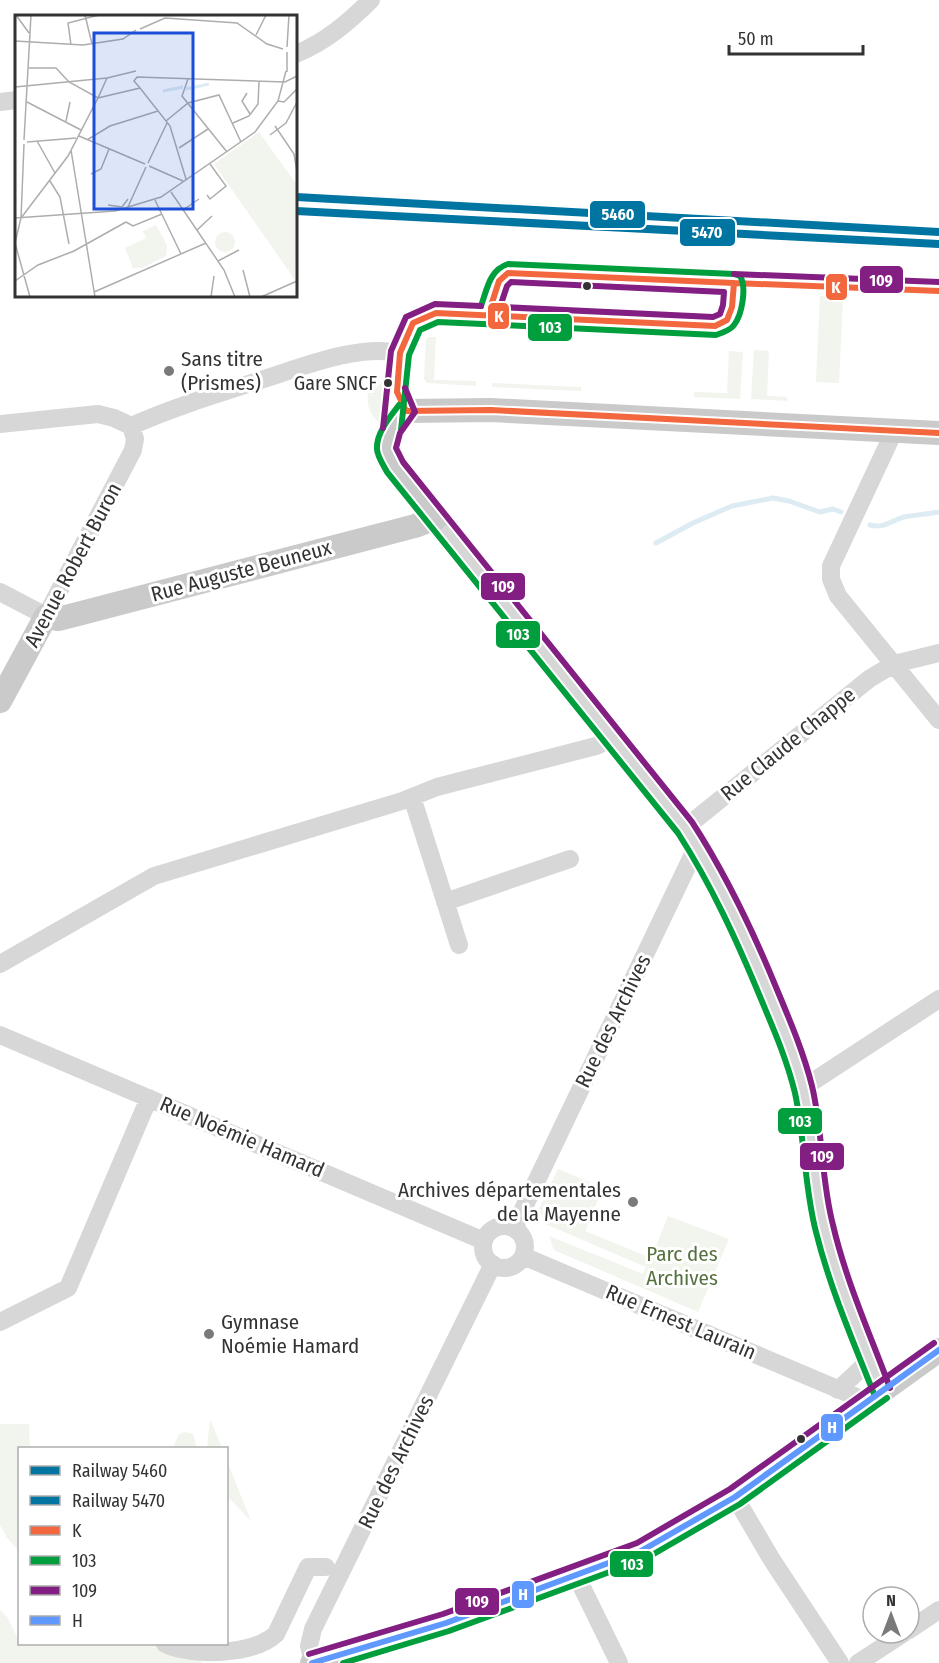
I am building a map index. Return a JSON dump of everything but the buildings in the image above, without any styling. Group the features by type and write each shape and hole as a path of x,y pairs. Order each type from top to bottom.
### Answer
{"main road":[{"path":"436,518 394,466 386,449 392,429 406,411 491,410 939,433"},
{"name":"Rue Auguste Beuneux","path":"46,616 58,619 74,615 436,518"},
{"name":"Avenue Robert Buron","path":"0,701 46,616"},
{"path":"312,1663 446,1623 641,1551 735,1497 939,1350"}],"street":[{"path":"297,54 313,47 337,32 371,0"},
{"path":"0,102 15,100"},
{"path":"0,424 98,414 131,426 174,407 332,357 387,351 400,353"},
{"name":"Avenue Robert Buron","path":"46,616 133,450 135,439 131,426"},
{"path":"891,430 890,440 880,463 831,566 831,579 838,596 939,720"},
{"path":"436,518 611,739 685,828 717,879 744,932 783,1028 803,1088 810,1120 818,1204 837,1270 870,1360 874,1396"},
{"path":"0,592 46,616"},
{"name":"Rue Claude Chappe","path":"685,828 869,679 894,664 939,653"},
{"path":"0,964 154,876 437,788 596,746 611,739"},
{"path":"412,797 459,945"},
{"name":"Rue des Archives","path":"514,1228 698,846"},
{"path":"445,902 570,859"},
{"path":"803,1088 939,999"},
{"name":"Rue Noémie Hamard","path":"0,1035 484,1241"},
{"path":"0,1322 68,1288 150,1098"},
{"path":"502,1226 514,1228 525,1243 523,1256 507,1267 494,1264 485,1254 484,1241 487,1235 502,1226"},
{"name":"Rue Ernest Laurain","path":"523,1256 838,1390 874,1396"},
{"name":"Rue des Archives","path":"312,1663 309,1646 313,1629 494,1264"},
{"path":"838,1390 870,1360"},
{"path":"735,1497 772,1560 840,1663"},
{"path":"168,1645 194,1651 247,1648 267,1642 276,1634 308,1567 326,1567"},
{"path":"576,1575 619,1663"},
{"path":"921,1622 939,1610"},
{"path":"858,1663 886,1645"}],"green space":[{"path":"820,296 843,298 839,383 816,382"},
{"path":"436,337 434,380 476,381 476,386 427,383 424,379 426,339"},
{"path":"754,350 769,351 767,396 787,397 787,401 751,399"},
{"path":"729,351 743,352 740,399 694,397 694,392 727,393"},
{"path":"382,382 381,425 371,413 368,405 368,389 375,389"},
{"path":"492,383 581,387 581,391 492,387"},
{"name":"Parc des Archives","path":"558,1169 603,1188 585,1231 651,1258 668,1216 729,1239 698,1312 554,1250 549,1236 643,1274 646,1267 545,1224 539,1209"},
{"path":"210,1419 222,1447 207,1447"},
{"path":"0,1424 29,1424 30,1447 18,1447 18,1550 7,1538 0,1525"},
{"path":"185,1432 193,1434 197,1447 173,1447 179,1434"},
{"path":"228,1464 251,1521 228,1497"},
{"path":"0,1610 7,1617 18,1639 18,1645 154,1645 199,1659 202,1663 0,1663"}],"waterway":[{"path":"656,543 732,506 773,498 820,512 833,509 841,512"},
{"path":"870,525 880,526 904,517 939,512"}],"rail line":[{"name":"5460","path":"297,197 939,232"},
{"name":"5470","path":"297,211 939,244"}],"transit line":[{"name":"103","path":"401,430 409,355 420,330 438,322 716,335 731,328 737,320 743,301 743,287 740,276 734,274 508,264 493,276 481,306"},
{"name":"K","path":"406,411 397,392 400,353 413,323 436,313 715,326 727,320 732,307 734,283 508,273 499,281 488,315"},
{"name":"109","path":"734,274 939,282"},
{"name":"109","path":"511,282 724,292 723,305 720,314 713,317 500,307 507,286 511,282"},
{"name":"K","path":"734,283 939,291"},
{"name":"109","path":"383,428 391,351 406,317 435,304 481,306"},
{"name":"109","path":"405,388 415,412 400,433 396,448 403,462 692,822 739,905 769,970 805,1062 816,1103 826,1191 838,1246 851,1287 890,1388"},
{"name":"103","path":"399,405 384,426 377,443 378,455 387,472 678,833 723,914 752,977 788,1069 798,1110 809,1197 816,1232 835,1294 874,1394"},
{"name":"K","path":"406,411 491,410 939,433"},
{"name":"109","path":"309,1654 443,1614 637,1543 730,1489 934,1343"},
{"name":"H","path":"312,1663 446,1623 641,1551 735,1497 939,1350"},
{"name":"103","path":"343,1663 449,1631 645,1559 740,1504 887,1398"}],"place":[{"name":"Sans titre (Prismes)","path":"169,371"},
{"name":"Gare SNCF","path":"388,383"},
{"name":"Archives départementales de la Mayenne","path":"633,1202"},
{"name":"Gymnase Noémie Hamard","path":"209,1334"}]}
